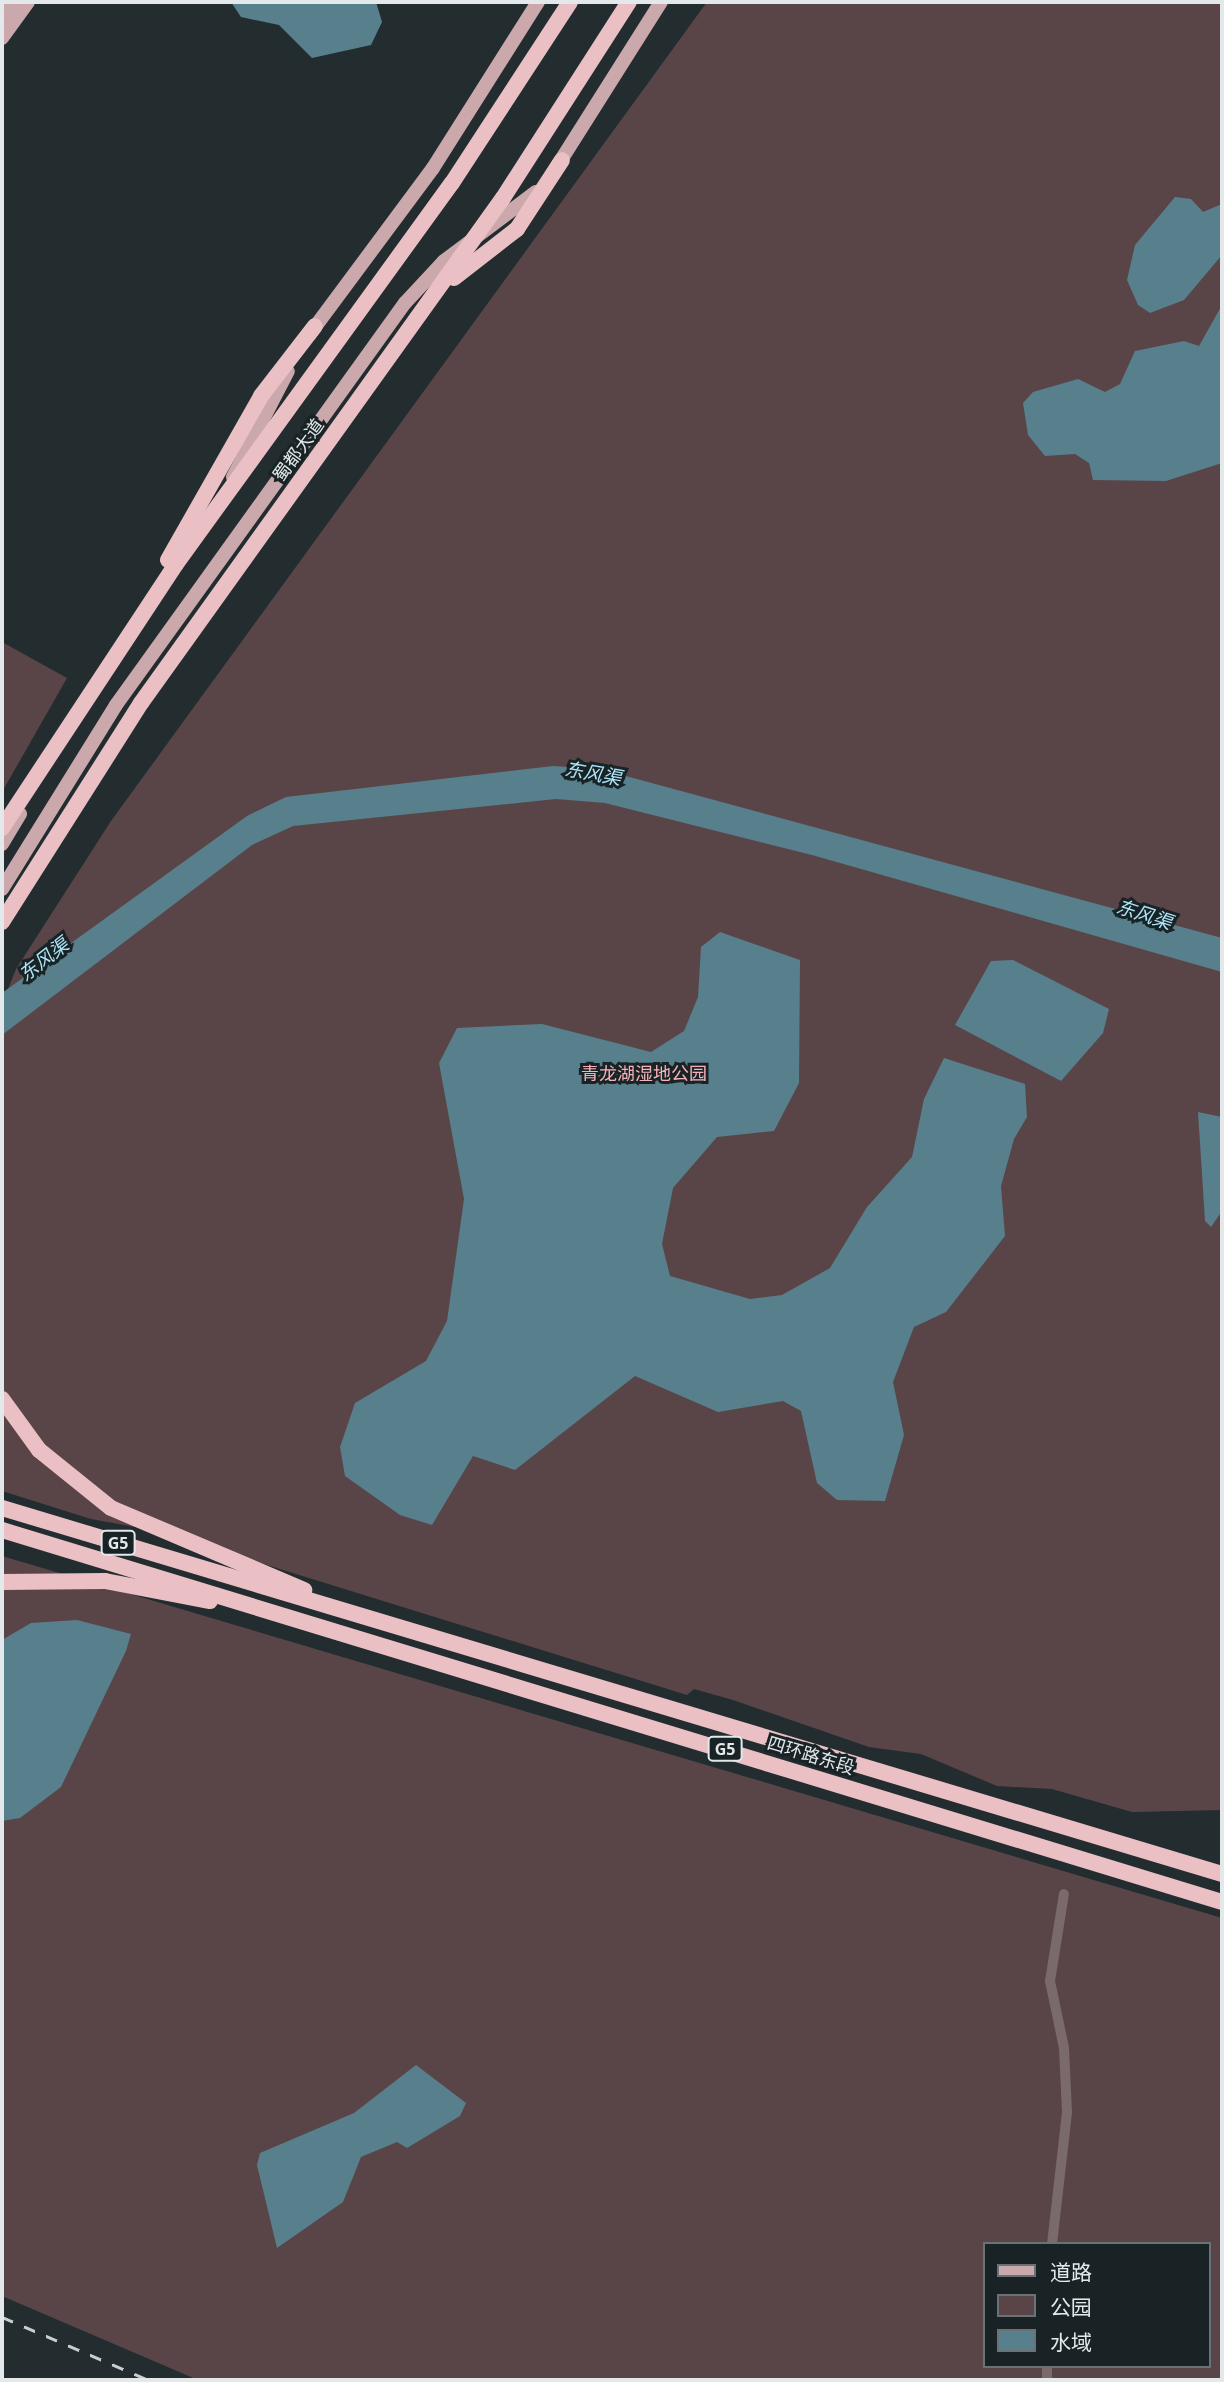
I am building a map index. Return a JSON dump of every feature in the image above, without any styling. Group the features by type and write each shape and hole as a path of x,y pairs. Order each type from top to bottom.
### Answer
{"highway":[{"name":"蜀都大道","path":"2,826 176,564 452,183 570,2"},
{"name":"蜀都大道","path":"2,922 141,703 496,209 629,2"},
{"path":"2,912 113,734 249,539 407,327 452,279 517,229 562,160"},
{"path":"2,826 137,613 261,396 315,326"},
{"path":"2,1399 13,1418 70,1480 111,1508 373,1620"},
{"name":"四环路东段","path":"2,1508 1222,1873"},
{"name":"G5","path":"2,1530 227,1600"},
{"path":"2,1582 105,1581 227,1600"},
{"name":"四环路东段","path":"227,1600 367,1639 1222,1902"}],"main road":[{"path":"2,18 13,2"},
{"path":"2,38 28,2"},
{"path":"2,844 193,548 315,326 432,168 538,2"},
{"path":"2,889 116,705 405,303 444,261 528,200 562,160 661,2"}],"street":[{"path":"1052,2242 1067,2112 1064,2048 1050,1981 1064,1894"}],"green space":[{"name":"青龙湖湿地公园","path":"707,2 1222,2 1222,1810 1132,1812 1052,1789 997,1786 921,1754 869,1747 694,1689 687,1695 157,1531 91,1519 2,1491 2,1004 16,969 111,821"},
{"path":"2,642 67,678 2,792"},
{"path":"2,1556 1222,1918 1222,2380 198,2380 2,2296"}],"water":[{"path":"231,2 376,2 382,22 371,45 312,58 279,25 241,17"},
{"path":"1175,197 1191,199 1203,212 1222,204 1222,255 1184,300 1150,313 1138,305 1127,280 1135,245"},
{"path":"1222,305 1222,463 1166,481 1093,480 1089,463 1075,454 1045,456 1028,435 1023,403 1033,392 1078,379 1105,392 1120,384 1135,351 1184,341 1199,346"},
{"name":"东风渠","path":"553,766 600,769 1222,938 1222,972 812,855 605,803 556,799 293,826 252,845 2,1035 2,993 247,816 286,797"},
{"path":"720,932 800,960 799,1083 774,1131 717,1137 673,1188 662,1244 670,1276 750,1299 782,1295 830,1268 867,1207 912,1157 924,1099 944,1058 1025,1084 1027,1117 1014,1139 1001,1186 1005,1236 946,1312 914,1327 893,1382 904,1435 885,1501 837,1500 817,1483 801,1411 783,1401 718,1412 635,1376 515,1470 473,1456 432,1525 400,1515 345,1476 340,1447 355,1403 426,1361 447,1321 464,1199 439,1063 457,1028 542,1024 651,1052 684,1031 698,997 701,947"},
{"path":"1013,960 1109,1009 1103,1033 1061,1081 955,1025 991,961"},
{"path":"1198,1112 1222,1117 1222,1211 1211,1227 1205,1221"},
{"path":"77,1620 131,1634 126,1651 61,1787 20,1818 2,1821 2,1640 31,1623"},
{"path":"416,2065 466,2103 460,2116 407,2148 397,2142 361,2157 343,2202 277,2248 257,2165 260,2153 354,2113"}],"railway":[{"path":"2,2317 149,2380"}]}
